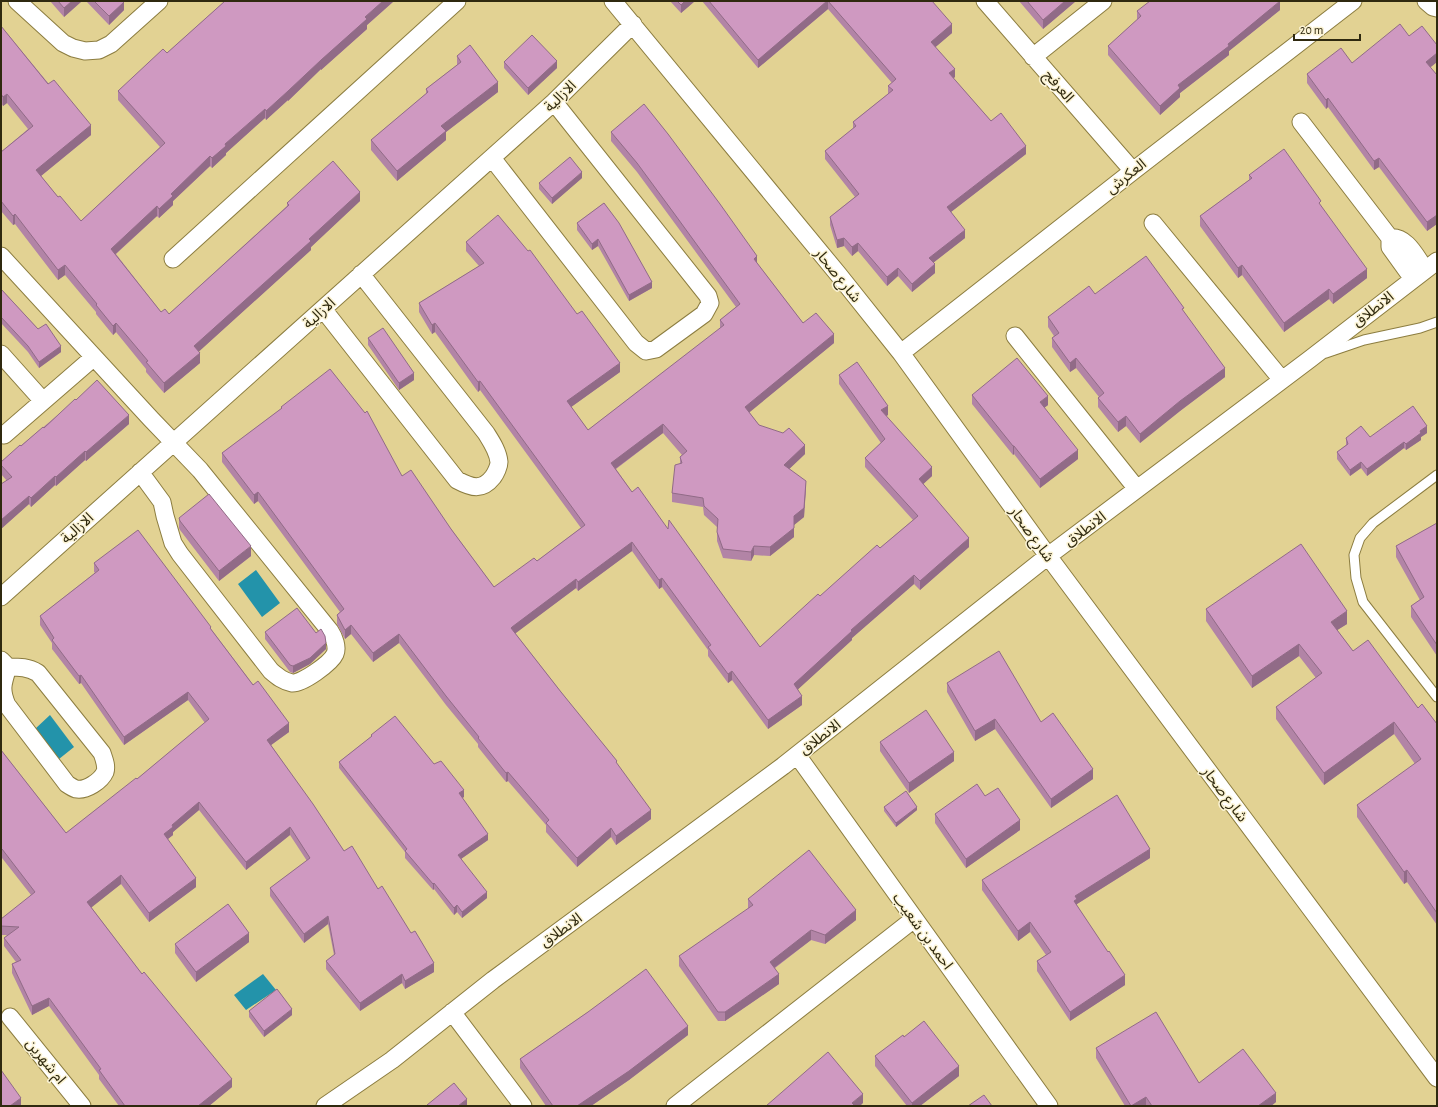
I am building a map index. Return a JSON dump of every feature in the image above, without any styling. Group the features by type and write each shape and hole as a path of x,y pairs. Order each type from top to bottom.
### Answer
{"street":[{"path":"17,1 63,43 73,48 85,51 99,50 111,44 159,1"},
{"path":"173,259 457,1"},
{"name":"شارع صحار","path":"614,1 901,353 1048,556 1437,1078"},
{"name":"العرفج","path":"985,1 1133,171"},
{"path":"1033,57 1102,1"},
{"name":"العكرش","path":"901,353 1353,1"},
{"path":"1426,1 1433,7 1437,8"},
{"name":"الازالية","path":"1,597 554,102 633,24"},
{"path":"492,158 640,347 646,351 656,349 704,314 710,303 704,292 554,102"},
{"path":"1301,122 1390,238 1394,237 1404,241 1425,269"},
{"path":"1153,223 1282,380"},
{"path":"1,256 173,443 200,470 330,631 334,637 335,646 335,653 332,659 303,680 294,683 281,680 271,671 180,554 174,543 162,502 140,472"},
{"name":"الانطلاق","path":"325,1106 392,1060 452,1012 797,755 1048,556 1310,359 1425,269"},
{"path":"323,309 457,480 468,486 478,487 487,484 495,474 499,462 495,447 486,433 362,274"},
{"path":"1016,336 1138,489"},
{"path":"1,354 43,401"},
{"path":"4,435 94,357"},
{"path":"4,664 23,667 38,673 102,753 105,764 105,772 96,782 82,789 74,789 67,784 7,705 1,688 4,664"},
{"name":"احمد بن شعيب","path":"797,755 1049,1106"},
{"path":"675,1106 914,919"},
{"path":"452,1012 523,1106"},
{"name":"ام شهرين","path":"10,1017 82,1106"}],"lane":[{"name":"الانطلاق","path":"1310,359 1364,340 1420,328 1437,322"},
{"path":"1437,475 1373,523 1360,538 1354,555 1356,578 1363,602 1437,697"}],"water":[{"path":"256,570 280,603 262,617 238,584"},
{"path":"50,715 74,747 59,759 35,729"},
{"path":"263,974 276,990 246,1010 234,995"}],"building":[{"path":"58,1 72,1 64,8"},
{"path":"94,1 123,1 124,2 109,16"},
{"path":"225,1 383,1 365,17 367,19 266,111 265,109 225,144 226,146 212,158 210,156 171,194 173,196 159,209 157,206 111,249 161,312 165,309 169,314 289,205 287,203 333,161 360,192 309,239 311,241 194,346 200,353 164,383 146,362 148,361 116,323 113,326 65,265 58,270 15,214 13,216 1,201 1,152 33,126 7,94 3,97 1,94 1,26 48,84 54,80 91,125 36,170 58,197 60,196 81,221 165,143 118,91 163,49 167,53"},
{"path":"677,1 685,1 681,5"},
{"path":"709,1 827,1 758,60"},
{"path":"828,1 932,1 952,24 931,42 955,69 949,73 991,121 1001,113 1026,146 947,207 965,230 929,258 935,264 912,284 898,268 887,277 858,243 852,247 844,238 837,240 830,217 859,194 825,151 856,126 853,122 893,90 888,86 896,79"},
{"path":"1027,1 1065,1 1043,20"},
{"path":"1150,1 1280,1 1228,44 1229,46 1178,85 1180,88 1160,106 1108,46 1141,16 1137,11"},
{"path":"1400,24 1409,36 1422,26 1437,45 1437,53 1426,62 1437,75 1437,215 1427,222 1379,158 1374,161 1328,98 1326,100 1307,74 1341,48 1352,63"},
{"path":"532,35 557,61 528,88 504,62"},
{"path":"470,45 498,82 441,126 446,131 397,171 371,140 428,92 426,89 461,62 457,56"},
{"path":"644,104 720,204 757,256 754,259 803,323 816,313 834,334 745,407 759,425 783,433 789,428 805,445 784,465 806,481 804,508 794,516 794,528 770,547 754,546 751,552 723,549 717,532 718,519 704,506 703,498 672,493 675,465 682,463 680,457 687,451 663,424 611,463 632,492 638,487 668,529 669,520 760,647 818,594 820,596 877,545 880,548 918,516 865,458 885,439 839,375 857,362 888,406 881,410 932,467 919,479 969,538 920,581 914,575 851,630 852,631 794,684 802,696 768,720 732,671 728,674 708,647 711,645 662,578 659,580 632,542 578,582 576,579 512,627 511,628 561,692 617,761 616,762 651,810 616,836 611,828 577,858 546,823 549,820 508,772 506,773 478,738 479,737 399,634 373,653 351,625 345,630 337,615 344,609 258,492 254,495 222,453 282,408 281,407 330,369 365,413 367,411 402,476 411,470 451,529 494,587 534,558 537,561 585,525 480,381 478,382 435,323 432,325 419,303 484,263 466,242 498,215 528,251 530,250 577,314 582,311 620,363 567,401 588,430 724,325 720,320 740,304 637,163 611,132"},
{"path":"1284,149 1321,201 1319,203 1367,269 1333,294 1329,289 1284,323 1242,265 1238,268 1200,216 1252,178 1249,175"},
{"path":"570,157 582,172 552,198 539,183"},
{"path":"604,203 619,223 652,282 629,295 598,239 592,244 577,223"},
{"path":"1146,256 1225,368 1180,401 1140,434 1126,416 1118,422 1098,398 1104,393 1076,358 1070,363 1052,338 1059,333 1048,317 1089,286 1095,294"},
{"path":"1,289 38,329 46,324 61,346 39,362 28,346 1,317"},
{"path":"383,328 414,373 399,383 368,338"},
{"path":"1017,358 1048,396 1040,402 1078,450 1040,479 972,395"},
{"path":"97,380 129,415 56,477 55,476 31,498 29,496 1,520 1,484 12,477 1,465 1,462 20,445 21,446 43,427 44,428"},
{"path":"1413,406 1427,426 1420,431 1421,433 1406,444 1404,442 1367,469 1361,462 1350,470 1337,452 1348,444 1346,438 1361,426 1370,437"},
{"path":"209,494 251,546 219,571 179,518"},
{"path":"1437,523 1437,645 1411,606 1424,597 1396,546"},
{"path":"138,530 253,685 258,681 289,723 267,740 313,804 344,851 352,846 378,889 382,886 411,933 415,931 434,963 405,981 402,974 360,1003 326,961 335,954 328,916 304,934 270,888 310,858 290,827 246,862 199,802 172,825 173,827 164,834 196,878 149,913 121,875 87,902 142,974 144,972 232,1079 198,1106 125,1106 99,1070 101,1069 49,998 32,1006 12,964 21,960 4,938 19,927 1,926 1,919 35,892 2,849 1,850 1,750 66,833 136,778 137,779 209,719 188,692 124,737 81,675 79,676 52,640 54,638 40,616 99,570 94,563"},
{"path":"1301,544 1347,611 1331,622 1353,651 1368,640 1418,708 1422,704 1437,724 1437,913 1407,870 1404,872 1357,805 1421,759 1394,722 1324,773 1276,707 1322,673 1299,644 1252,676 1206,609"},
{"path":"297,608 316,633 321,629 325,636 326,643 310,658 293,666 290,665 265,632"},
{"path":"999,651 1041,722 1053,713 1093,769 1051,799 995,719 975,731 947,683"},
{"path":"926,710 954,752 909,783 880,742"},
{"path":"395,716 434,764 441,761 464,790 459,793 488,834 458,855 487,892 462,912 457,905 454,908 405,851 407,849 339,762"},
{"path":"977,784 985,796 998,788 1020,820 966,859 935,814"},
{"path":"906,791 917,807 896,823 884,807"},
{"path":"1117,795 1150,849 1075,896 1077,899 1074,901 1125,975 1070,1012 1037,961 1051,952 1030,922 1018,931 982,880"},
{"path":"809,850 856,910 825,935 811,930 770,962 779,974 725,1012 718,1012 679,956 753,905 748,899"},
{"path":"228,904 249,933 196,972 175,944"},
{"path":"646,969 688,1026 629,1071 577,1106 553,1106 520,1059 588,1012"},
{"path":"277,989 292,1009 264,1031 249,1011"},
{"path":"1156,1012 1199,1083 1243,1049 1276,1093 1258,1106 1152,1106 1146,1097 1131,1106 1096,1048"},
{"path":"924,1021 959,1066 912,1103 875,1056 903,1035 904,1037"},
{"path":"828,1052 863,1094 852,1103 855,1106 766,1106"},
{"path":"1,1070 21,1098 10,1106 1,1106"},
{"path":"454,1083 467,1099 458,1106 427,1105"},
{"path":"984,1095 992,1106 968,1106"}]}
